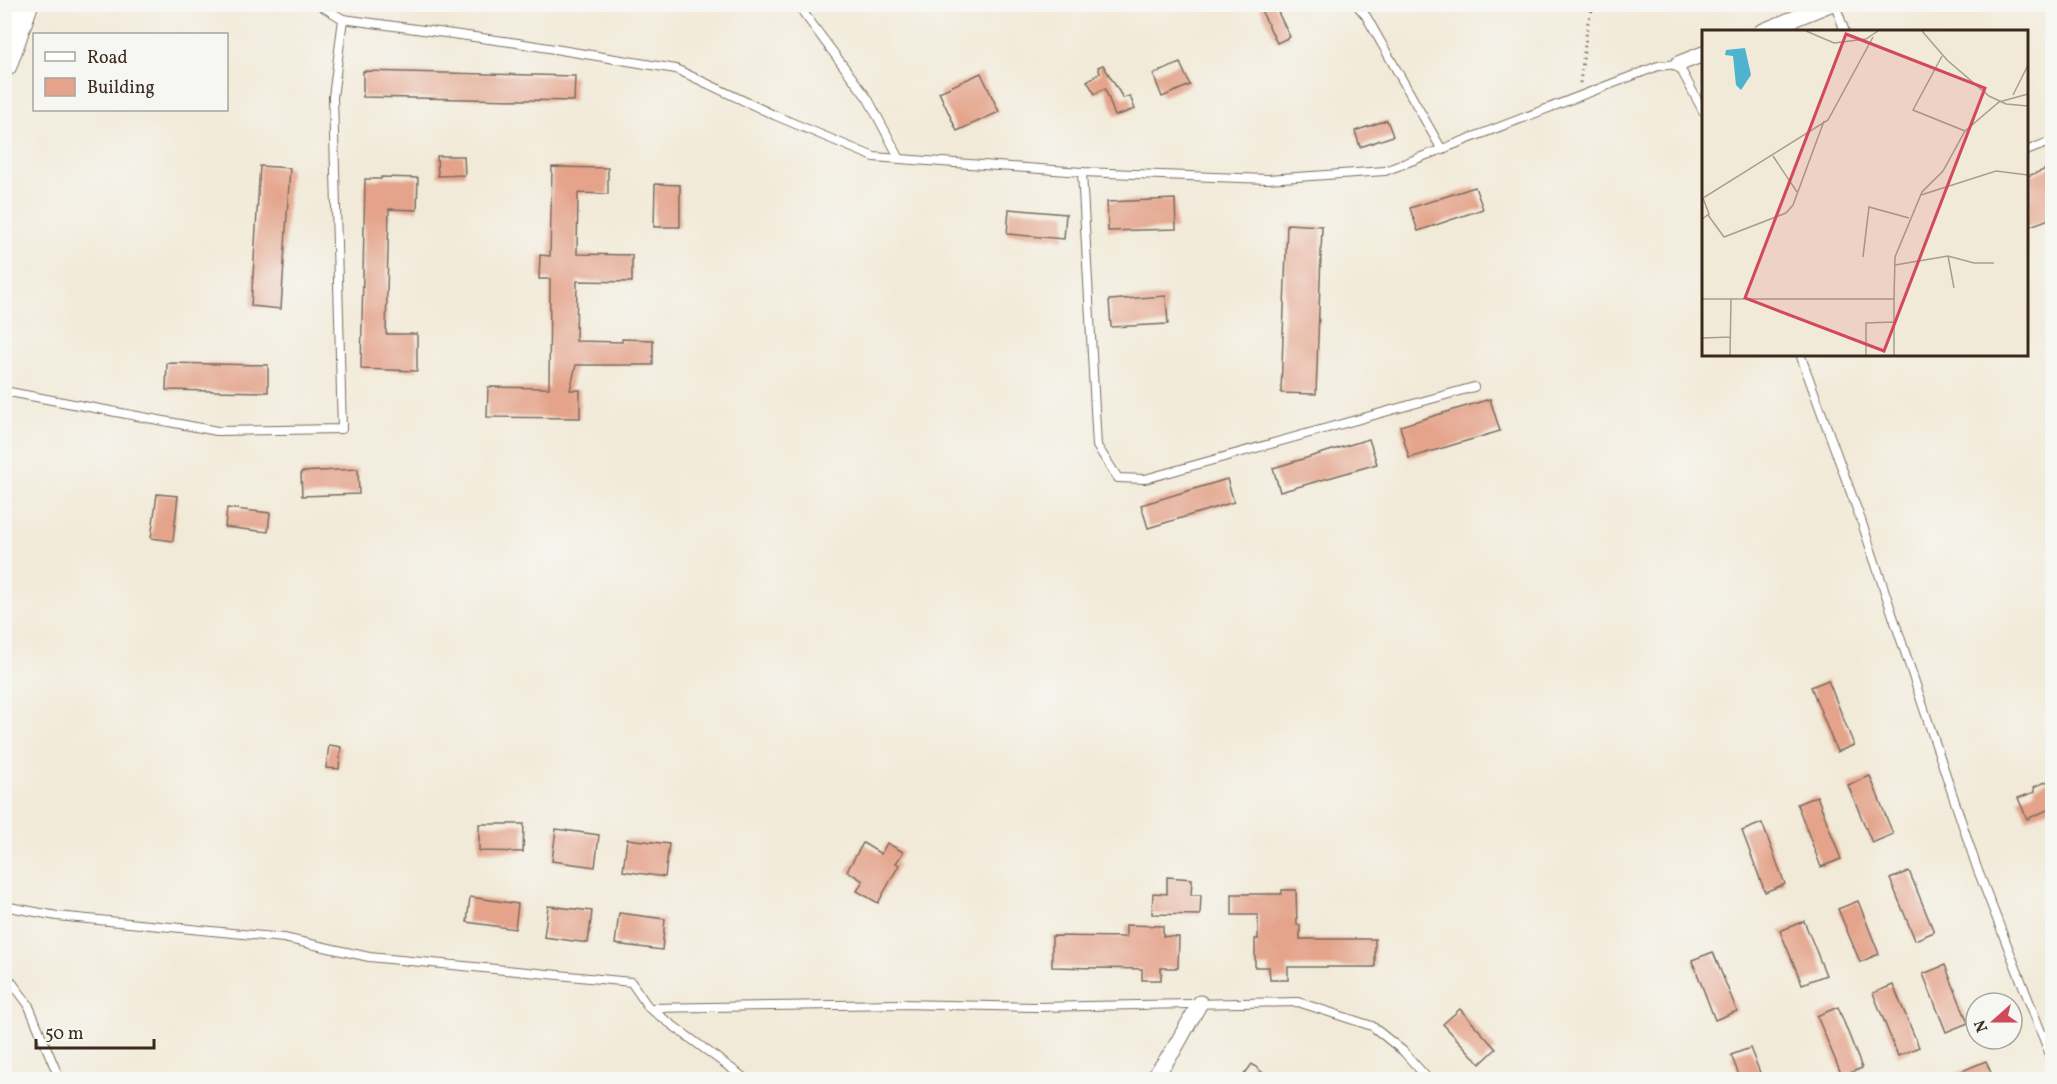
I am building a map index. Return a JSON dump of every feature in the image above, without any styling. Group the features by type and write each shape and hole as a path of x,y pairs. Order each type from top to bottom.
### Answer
{"highway":[{"path":"4,64 25,4"}],"street":[{"path":"1766,30 1832,4"},
{"path":"1678,64 1702,54"},
{"path":"1152,1080 1173,1051 1200,1003"}],"lane":[{"path":"318,4 344,19 518,43 676,69 874,158 1082,172 1267,179 1385,171 1658,66 1678,64 1702,109"},
{"path":"797,4 868,99 900,159"},
{"path":"1356,4 1366,16 1442,150"},
{"path":"1832,4 1844,30"},
{"path":"4,391 217,431 342,429 333,97 344,19"},
{"path":"2027,151 2052,141"},
{"path":"1082,172 1097,446 1118,478 1145,479 1474,387"},
{"path":"1801,356 1862,523 1977,868 2052,1060"},
{"path":"4,906 57,916 284,938 369,957 630,982 649,1008 747,1080"},
{"path":"4,972 28,1004 60,1080"},
{"path":"649,1008 901,1004 1037,1007 1298,1002 1372,1026 1403,1051 1429,1080"}],"path":[{"path":"1579,97 1588,22 1594,4"}],"building":[{"path":"1274,4 1290,37 1277,43 1260,8"},
{"path":"1180,63 1190,85 1162,97 1153,74"},
{"path":"1103,65 1123,98 1130,96 1135,109 1115,116 1105,88 1095,94 1087,81 1100,73 1098,67"},
{"path":"363,71 575,76 574,101 363,97"},
{"path":"981,73 999,112 957,131 939,92"},
{"path":"1387,120 1393,136 1360,147 1355,131"},
{"path":"437,156 464,156 465,175 438,176"},
{"path":"260,166 290,168 281,309 251,306"},
{"path":"552,167 608,168 608,194 578,193 577,254 632,255 632,282 577,281 576,341 653,340 653,365 576,365 570,390 580,390 580,418 487,417 488,387 549,388 550,279 539,279 540,255 550,256"},
{"path":"2052,167 2052,218 2027,227 2027,176"},
{"path":"381,177 418,178 417,210 389,209 386,334 417,334 417,371 361,369 365,179 381,179"},
{"path":"655,184 680,185 680,227 654,227"},
{"path":"1475,187 1483,209 1418,231 1410,208"},
{"path":"1175,199 1176,229 1108,231 1107,202"},
{"path":"1009,209 1066,214 1064,239 1007,234"},
{"path":"1287,224 1322,226 1316,394 1281,393"},
{"path":"1166,296 1168,324 1111,327 1109,300"},
{"path":"167,363 268,365 268,392 166,390"},
{"path":"1490,399 1500,431 1409,458 1400,426"},
{"path":"1369,439 1377,464 1280,492 1273,468"},
{"path":"358,469 359,494 302,496 301,472"},
{"path":"1227,479 1234,502 1148,528 1141,505"},
{"path":"157,494 178,496 173,541 151,538"},
{"path":"227,508 270,513 268,532 225,527"},
{"path":"1828,680 1854,745 1837,752 1811,687"},
{"path":"329,745 341,747 339,769 326,768"},
{"path":"1870,776 1893,834 1872,843 1848,785"},
{"path":"2050,780 2052,808 2027,819 2018,798 2035,792 2034,787"},
{"path":"1817,796 1841,859 1821,867 1797,804"},
{"path":"1762,823 1785,884 1765,892 1742,831"},
{"path":"479,824 524,824 523,852 479,851"},
{"path":"556,829 599,835 595,867 552,861"},
{"path":"627,839 669,844 665,877 623,871"},
{"path":"863,843 881,854 887,843 903,852 896,863 899,865 878,903 857,891 863,881 847,871"},
{"path":"1909,871 1934,932 1915,940 1890,879"},
{"path":"1167,877 1192,879 1191,895 1201,895 1200,915 1152,914 1153,893 1167,894"},
{"path":"1282,890 1296,890 1297,925 1300,925 1300,939 1375,939 1375,967 1288,967 1288,980 1270,980 1269,967 1255,967 1258,915 1232,915 1232,894 1282,894"},
{"path":"470,897 518,904 515,929 467,922"},
{"path":"1858,901 1879,954 1860,962 1838,909"},
{"path":"548,906 592,911 588,943 544,937"},
{"path":"619,913 665,919 662,950 615,944"},
{"path":"1804,921 1826,975 1802,984 1780,931"},
{"path":"1126,925 1163,926 1163,936 1179,937 1178,968 1161,968 1161,980 1142,980 1142,969 1052,967 1052,936 1126,937"},
{"path":"1713,952 1737,1011 1715,1020 1692,960"},
{"path":"1945,965 1964,1013 1964,1025 1946,1032 1923,974"},
{"path":"1893,985 1919,1047 1898,1056 1873,993"},
{"path":"1838,1007 1862,1068 1842,1076 1817,1016"},
{"path":"1460,1009 1496,1049 1480,1064 1443,1024"},
{"path":"1750,1048 1763,1080 1741,1080 1731,1055"},
{"path":"1986,1061 1994,1080 1943,1080 1943,1079"},
{"path":"1252,1064 1272,1080 1240,1080"}]}
